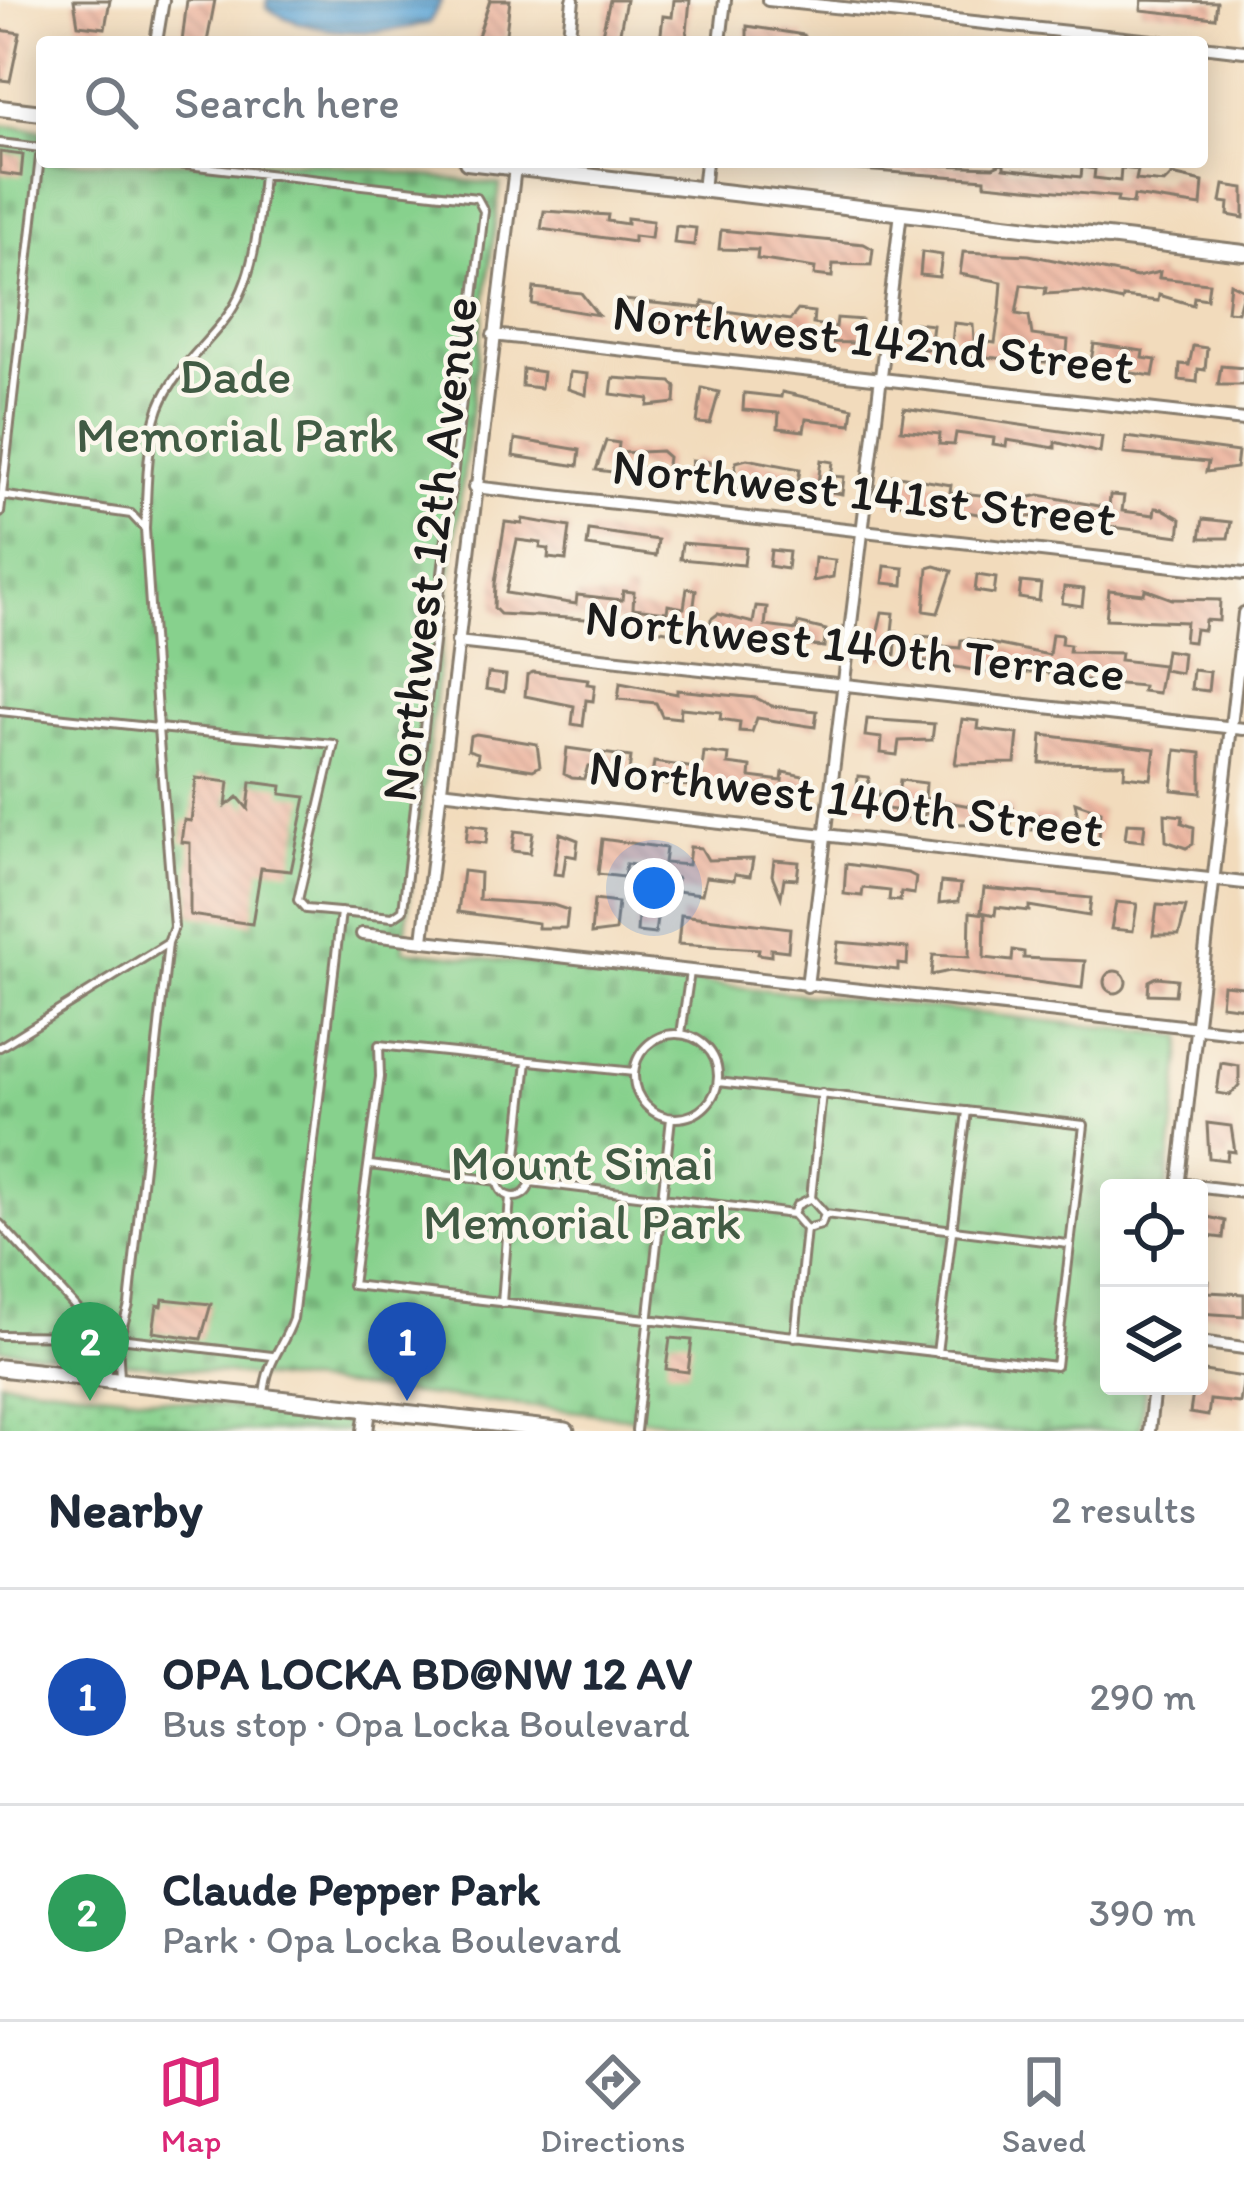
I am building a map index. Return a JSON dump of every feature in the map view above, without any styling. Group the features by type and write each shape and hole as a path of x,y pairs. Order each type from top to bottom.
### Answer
{"main road":[{"path":"0,1368 566,1431"}],"street":[{"path":"157,36 163,0"},
{"path":"569,36 573,0"},
{"path":"721,36 724,0"},
{"path":"768,0 1106,36"},
{"path":"1208,47 1244,51"},
{"path":"0,108 36,112"},
{"name":"Northwest 12th Avenue","path":"423,940 514,168"},
{"path":"559,168 703,190 1244,253"},
{"path":"703,190 705,168"},
{"path":"807,986 902,212"},
{"name":"Northwest 142nd Street","path":"494,335 1244,420"},
{"name":"Northwest 141st Street","path":"474,487 1244,574"},
{"path":"1179,1179 1213,880 1238,728 1244,613"},
{"name":"Northwest 140th Terrace","path":"457,642 847,681 1238,728"},
{"name":"Northwest 140th Street","path":"440,791 1244,884"},
{"path":"362,934 1244,1033"},
{"path":"1208,1189 1244,1192"},
{"path":"1208,1343 1244,1348"},
{"path":"1149,1431 1153,1395"},
{"path":"365,1431 368,1410"}],"lane":[{"path":"0,143 36,147"},
{"path":"0,513 40,168"},
{"path":"0,712 334,744 298,901 306,909 341,912 393,916 403,910 484,211 477,198 212,168"},
{"path":"113,1381 129,1305 171,953 168,943 174,927 145,529 158,410 177,374 230,314 258,226 262,174"},
{"path":"1,495 131,514 145,529"},
{"path":"263,1398 272,1356 286,1341 293,1319 341,912"},
{"path":"0,1047 168,943"},
{"path":"681,1034 690,972"},
{"path":"681,1034 710,1050 718,1082 702,1110 671,1118 643,1103 634,1072 649,1044 681,1034"},
{"path":"634,1072 379,1045 370,1165 352,1286 1056,1366 1084,1125 718,1082"},
{"path":"516,1165 527,1061"},
{"path":"822,1093 811,1198 825,1214 1068,1244"},
{"path":"938,1353 967,1111"},
{"path":"637,1431 671,1118"},
{"path":"370,1165 498,1181 510,1197 502,1304"},
{"path":"498,1181 505,1167 527,1170 531,1182 526,1193 510,1197"},
{"path":"531,1182 794,1214 806,1229 795,1337"},
{"path":"794,1214 801,1201 811,1198"},
{"path":"806,1229 820,1225 825,1214"},
{"path":"0,1224 102,1336"},
{"path":"0,1335 102,1336 118,1342 272,1356"},
{"path":"113,1381 111,1346 118,1342"}],"green space":[{"path":"0,125 36,129 36,168 359,168 500,185 403,950 1183,1036 1168,1179 1100,1179 1100,1395 1144,1395 1140,1431 757,1431 0,1349"},
{"path":"0,1381 359,1421 358,1431 0,1431"},
{"path":"144,1418 201,1431 109,1431"}],"water":[{"path":"267,0 442,0 429,23 368,32 325,29 285,18 267,8"}],"building":[{"path":"74,0 110,0 105,28 78,25"},
{"path":"187,0 215,0 208,36 183,36"},
{"path":"490,0 510,0 506,36 478,36"},
{"path":"610,0 626,0 619,36 601,36"},
{"path":"674,0 690,0 687,36 661,36 663,16 672,17"},
{"path":"1142,0 1217,2 1215,18 1141,10"},
{"path":"747,26 804,35 804,36 747,36"},
{"path":"0,30 20,33 10,81 0,80"},
{"path":"0,152 23,155 21,176 0,173"},
{"path":"1004,168 1081,177 1082,168 1088,168 1095,169 1094,178 1120,181 1121,168 1138,170 1136,180 1164,183 1172,175 1203,182 1201,206 1134,196 1133,204 1117,202 1118,197 985,184 985,179 848,169"},
{"path":"1224,185 1244,188 1244,218 1228,215 1229,203 1221,202"},
{"path":"544,211 608,215 607,221 627,224 627,218 653,221 651,238 634,236 634,242 541,229"},
{"path":"676,226 696,228 694,245 674,243"},
{"path":"721,230 864,244 873,249 871,265 833,264 832,277 814,275 815,268 757,259 758,250 719,249"},
{"path":"922,252 942,255 939,277 920,275"},
{"path":"963,252 1029,255 1137,277 1160,272 1159,278 1209,283 1207,299 1194,297 1193,305 1159,295 1158,301 1123,297 1122,301 1083,292 1045,294 1046,288 1021,285 1016,314 1029,316 1032,335 1068,340 1066,364 951,354 954,323 973,325 974,340 995,343 1000,308 1002,282 960,274"},
{"path":"1230,283 1244,290 1238,312 1227,311"},
{"path":"534,288 581,293 598,315 532,304"},
{"path":"624,300 702,308 703,302 718,304 718,310 790,320 798,310 814,312 813,324 836,327 837,318 862,320 862,343 806,342 745,334 746,330 622,317"},
{"path":"915,323 933,325 930,349 911,350"},
{"path":"1094,344 1143,351 1142,358 1156,360 1153,376 1090,367"},
{"path":"1193,346 1207,348 1205,370 1198,369 1197,382 1179,380 1180,364 1189,365"},
{"path":"1221,366 1244,368 1244,385 1218,385"},
{"path":"523,369 543,372 541,388 522,386"},
{"path":"570,372 588,374 586,395 568,389"},
{"path":"613,378 671,382 676,387 675,403 648,406 649,399 611,394"},
{"path":"702,388 719,392 710,424 697,423"},
{"path":"782,392 853,408 851,424 806,419 804,431 778,428 779,413 743,410 744,393 781,397"},
{"path":"904,408 1102,437 1100,453 1055,442 1055,448 1007,440 1006,446 993,444 994,438 956,433 954,445 939,444 940,434 901,430"},
{"path":"1126,437 1238,452 1236,468 1206,472 1208,462 1124,454"},
{"path":"515,439 580,450 578,466 513,456"},
{"path":"606,441 619,443 618,453 661,451 668,457 666,473 622,463 621,473 596,470"},
{"path":"747,459 800,469 797,491 733,488 736,462"},
{"path":"692,460 712,462 710,478 690,476"},
{"path":"821,460 833,462 831,476 844,477 842,494 817,490"},
{"path":"893,475 951,485 950,492 1021,499 1040,495 1109,508 1110,495 1124,496 1122,511 1154,515 1155,508 1163,509 1181,519 1179,536 1039,517 989,516 912,502 892,504"},
{"path":"523,519 570,527 566,560 548,558 549,549 540,548 541,543 517,540 506,593 576,604 577,595 622,600 623,591 634,592 633,608 667,612 668,605 684,608 687,588 696,590 690,635 603,620 500,614 494,608 495,583 505,522 522,524"},
{"path":"1203,519 1231,522 1228,538 1200,538"},
{"path":"589,530 658,540 656,556 587,546"},
{"path":"682,543 746,548 744,565 680,559"},
{"path":"771,550 789,552 787,569 769,566"},
{"path":"815,558 835,560 833,577 813,581"},
{"path":"885,566 904,568 903,585 883,583"},
{"path":"928,568 952,571 938,613 924,611"},
{"path":"977,575 996,578 994,594 975,591"},
{"path":"1021,582 1041,584 1039,601 1019,598"},
{"path":"1064,587 1084,589 1082,606 1062,603"},
{"path":"1145,589 1172,599 1220,600 1219,621 1205,620 1204,630 1195,629 1193,642 1184,641 1186,622 1106,619 1109,590 1144,594"},
{"path":"756,606 767,607 765,626 797,630 798,623 826,630 824,647 710,635 711,619 718,614 753,623"},
{"path":"882,612 894,613 892,631 897,631 895,655 887,658 872,657"},
{"path":"1052,634 1062,635 1061,644 1070,645 1069,652 1121,653 1120,660 1163,665 1158,693 1142,691 1143,686 1054,678 1047,672 985,672 915,660 918,636 932,637 931,645 960,648 961,640 969,639 1049,655"},
{"path":"1166,650 1183,653 1181,673 1163,670"},
{"path":"1193,670 1210,672 1208,691 1191,689"},
{"path":"488,673 506,675 504,692 486,689"},
{"path":"527,675 588,679 587,684 595,685 593,701 586,700 583,726 572,724 574,706 525,696"},
{"path":"620,683 677,694 677,690 756,698 772,706 817,711 815,727 757,718 752,732 739,731 740,722 720,719 721,712 681,708 680,718 662,716 656,703 618,699"},
{"path":"867,719 934,724 932,740 899,741 897,755 881,753 882,738 865,736"},
{"path":"962,719 979,721 978,729 1018,734 1015,763 955,764"},
{"path":"1042,735 1155,749 1151,779 1124,776 1125,764 1040,763"},
{"path":"470,736 537,744 540,766 533,770 477,761 478,753 468,750"},
{"path":"567,748 631,757 628,781 611,779 612,769 588,766 584,779 564,774"},
{"path":"1176,750 1201,753 1201,793 1172,790"},
{"path":"704,752 729,755 728,764 751,767 750,777 782,781 783,772 808,777 804,802 734,794 735,789 651,783 654,762 702,769"},
{"path":"858,776 869,777 868,790 878,791 878,796 898,796 900,780 926,783 925,798 987,809 988,804 1013,807 1011,823 952,824 953,816 924,813 924,820 895,817 895,810 856,805"},
{"path":"196,778 229,782 226,806 238,797 248,809 251,782 282,786 281,794 306,797 291,871 261,868 252,924 190,915 190,843 181,842 184,820 191,821"},
{"path":"1075,802 1101,811 1099,841 1082,838"},
{"path":"1165,814 1183,816 1182,823 1194,827 1193,844 1186,848 1166,841"},
{"path":"1034,815 1057,817 1055,833 1032,830"},
{"path":"1127,823 1145,824 1143,841 1125,839"},
{"path":"468,824 488,827 486,843 466,841"},
{"path":"515,831 533,833 530,853 512,851"},
{"path":"560,833 578,840 576,857 566,855 563,875 554,874"},
{"path":"602,839 666,848 664,863 688,865 690,847 701,848 708,860 753,859 750,876 735,874 734,880 706,877 702,894 676,891 677,878 656,876 657,868 626,864 624,877 598,874"},
{"path":"774,860 799,862 797,879 784,878 781,897 772,875"},
{"path":"846,864 908,873 916,877 914,894 901,892 900,901 889,900 890,891 863,888 862,896 844,894"},
{"path":"463,871 480,873 479,900 553,905 568,910 566,928 538,928 538,923 458,912"},
{"path":"941,882 961,884 959,901 939,903"},
{"path":"984,888 1091,898 1089,916 1029,906 1029,911 996,907 995,915 981,912"},
{"path":"594,900 618,903 615,931 591,934"},
{"path":"1116,902 1137,904 1133,931 1111,929"},
{"path":"1157,905 1186,907 1179,935 1153,935"},
{"path":"970,912 985,914 984,958 1012,961 1013,950 1024,952 1024,958 1085,961 1082,988 950,971 931,975 933,955 969,957"},
{"path":"681,915 790,928 788,951 771,949 771,956 758,954 759,949 678,944"},
{"path":"638,916 657,918 655,934 637,932"},
{"path":"838,942 908,948 907,965 898,964 898,970 835,963"},
{"path":"1115,971 1126,982 1115,993 1104,982"},
{"path":"1177,979 1175,995 1148,994 1149,981"},
{"path":"1223,985 1244,987 1244,1008 1221,1005"},
{"path":"1221,1063 1239,1066 1239,1085 1230,1095 1217,1093"},
{"path":"1207,1123 1231,1126 1235,1152 1228,1151 1227,1160 1209,1158"},
{"path":"1208,1217 1225,1221 1223,1238 1208,1236"},
{"path":"1208,1292 1244,1294 1244,1316 1208,1314"},
{"path":"163,1299 211,1304 201,1339 153,1332 157,1305 162,1306"},
{"path":"670,1338 692,1340 688,1372 666,1369"},
{"path":"1208,1372 1244,1377 1240,1403 1210,1400 1208,1416 1190,1413 1193,1395 1208,1395"}],"place":[{"name":"Claude Pepper Park","path":"90,1401"},
{"name":"OPA LOCKA BD@NW 12 AV","path":"407,1401"}],"park label":[{"name":"Dade Memorial Park","path":"235,404"},
{"name":"Mount Sinai Memorial Park","path":"582,1191"}]}
